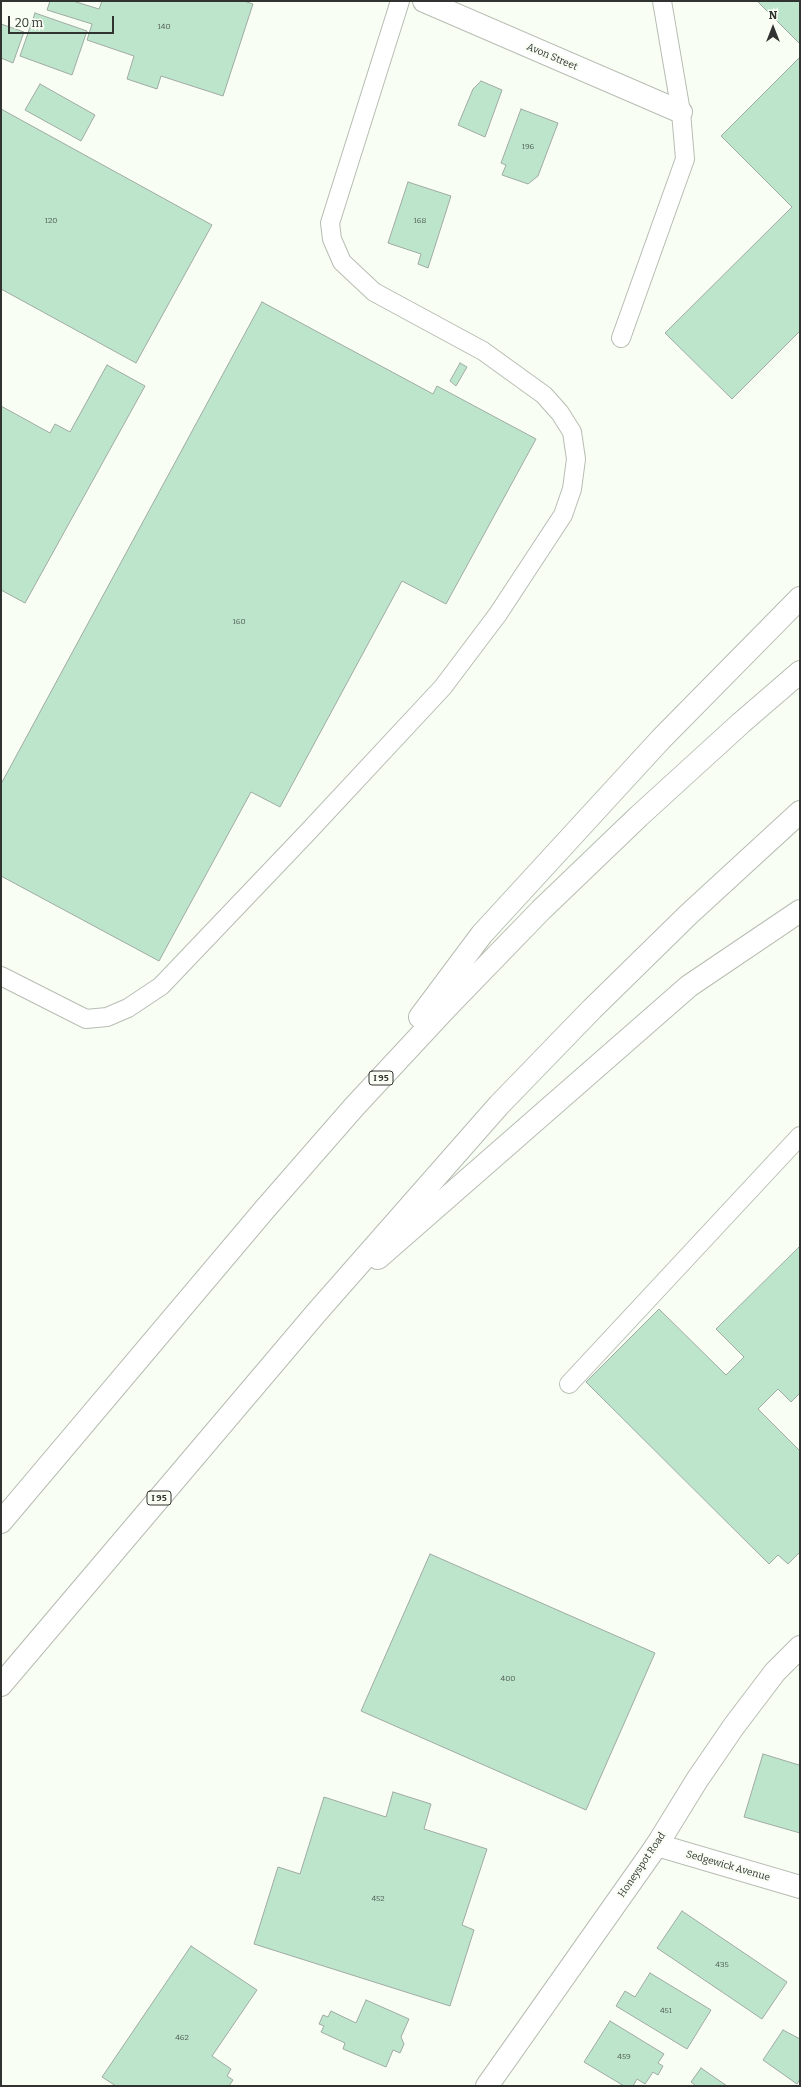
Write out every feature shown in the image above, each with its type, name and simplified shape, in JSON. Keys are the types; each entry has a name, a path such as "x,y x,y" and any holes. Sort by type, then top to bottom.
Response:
{"main road":[{"name":"Avon Street","path":"424,1 681,112"},
{"path":"354,1107 482,934 660,739 800,598"},
{"name":"I 95","path":"1,1522 265,1209 354,1107 446,1008 552,900 639,816 741,722 800,672"},
{"name":"I 95","path":"1,1685 317,1312 499,1106 592,1009 689,914 800,812"},
{"path":"317,1312 689,986 800,911"},
{"name":"Honeyspot Road","path":"488,2086 656,1845 697,1780 734,1726 775,1672 800,1647"},
{"name":"Sedgewick Avenue","path":"656,1845 800,1888"}],"lane":[{"path":"1,976 86,1020 107,1016 128,1008 161,986 443,687 498,614 563,515 572,489 576,459 572,432 560,413 544,395 483,351 374,292 342,262 332,240 330,223 400,1"},
{"path":"621,338 686,159 681,112 662,1"},
{"path":"569,1384 800,1136"}],"building":[{"path":"50,1 73,1 99,9 102,1 244,1 253,4 223,96 161,76 157,89 127,79 134,56 87,40 92,24 47,10"},
{"path":"757,1 800,1 800,44"},
{"path":"35,13 87,31 72,75 20,56"},
{"path":"1,24 24,32 13,63 1,58"},
{"path":"800,57 800,331 732,399 665,333 792,207 721,136"},
{"path":"481,81 502,90 485,137 458,125 473,89"},
{"path":"40,84 95,115 81,141 25,110"},
{"path":"1,109 212,225 136,363 1,289"},
{"path":"521,109 558,123 538,176 528,184 502,175 506,165 501,163"},
{"path":"408,182 451,196 428,268 418,264 421,254 388,243"},
{"path":"262,302 433,394 437,386 536,439 446,604 402,581 280,807 251,792 159,961 1,876 1,784"},
{"path":"460,363 467,367 456,386 450,381"},
{"path":"107,365 145,386 25,603 1,590 1,406 50,433 55,424 70,432"},
{"path":"800,1246 800,1393 791,1402 778,1389 758,1409 800,1451 800,1552 788,1564 778,1555 769,1564 586,1382 659,1309 726,1375 744,1357 716,1329"},
{"path":"430,1554 655,1653 586,1810 361,1711"},
{"path":"763,1754 799,1765 800,1761 800,1833 744,1817"},
{"path":"393,1792 431,1804 424,1829 487,1849 462,1925 474,1930 450,2006 254,1944 278,1867 300,1874 324,1797 386,1817"},
{"path":"682,1911 787,1982 762,2019 657,1948"},
{"path":"191,1946 257,1990 212,2056 231,2069 227,2076 233,2080 229,2086 116,2086 102,2077"},
{"path":"650,1973 711,2010 687,2049 616,2006 625,1991 635,1997"},
{"path":"366,2000 409,2019 401,2037 404,2044 400,2053 393,2050 386,2067 343,2049 345,2043 321,2032 324,2026 319,2024 323,2015 328,2017 331,2011 356,2023"},
{"path":"610,2021 664,2054 658,2063 663,2066 658,2075 653,2072 645,2084 637,2079 633,2086 624,2086 584,2062"},
{"path":"783,2030 800,2039 800,2079 797,2084 763,2060"},
{"path":"701,2068 727,2086 696,2086 691,2082"}]}
